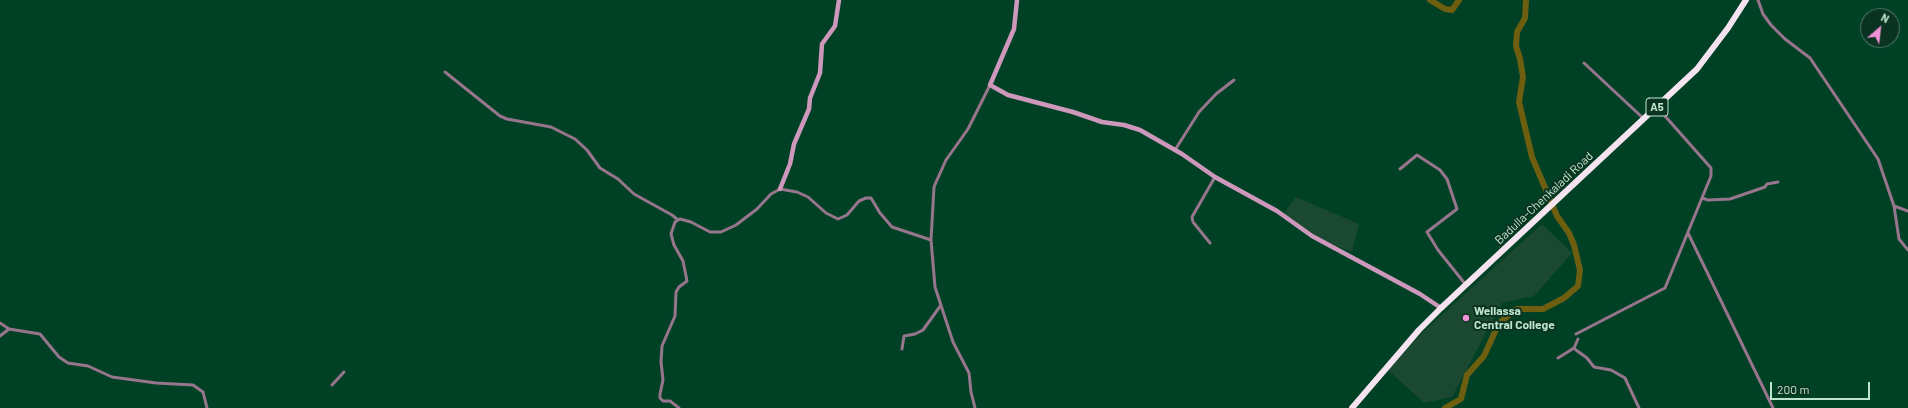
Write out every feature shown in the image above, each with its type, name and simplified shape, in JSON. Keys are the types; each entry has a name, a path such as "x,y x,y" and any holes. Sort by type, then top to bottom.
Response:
{"highway":[{"name":"Badulla-Chenkaladi Road","path":"1352,408 1419,330 1441,308 1697,69 1728,28 1746,0"}],"main road":[{"path":"780,189 790,164 794,144 809,109 810,98 820,73 822,44 835,26 839,0"},
{"path":"1017,0 1014,29 990,85 1008,95 1073,112 1102,122 1124,125 1140,130 1175,150 1215,176 1277,211 1312,236 1420,294 1441,308"}],"street":[{"path":"1758,0 1763,14 1771,25 1785,39 1810,58 1878,158 1894,206 1899,239 1908,250"},
{"path":"1584,63 1644,119"},
{"path":"445,72 500,116 551,127 576,139 587,150 600,168 618,179 634,194 672,215 678,220 691,222 710,232 721,232 736,224 757,209 771,194 780,189 797,192 808,197 826,212 838,219 847,215 859,201 866,198 872,198 880,213 892,227 931,240"},
{"path":"1175,150 1199,112 1216,94 1234,80"},
{"path":"975,408 971,392 969,373 953,342 935,287 931,240 934,188 937,180 946,160 968,129 990,85"},
{"path":"1576,334 1665,288 1711,176 1711,168 1657,107"},
{"path":"1400,169 1417,155 1440,170 1447,179 1457,209 1427,232 1430,239 1466,285"},
{"path":"1210,243 1193,222 1192,217 1215,176"},
{"path":"1702,198 1708,200 1730,199 1765,188 1767,184 1778,182"},
{"path":"1894,206 1908,211"},
{"path":"678,220 675,222 671,234 674,245 683,261 686,281 676,292 675,316 662,346 661,362 663,380 660,398 663,401 674,403 679,408"},
{"path":"1688,233 1773,408"},
{"path":"902,349 904,336 915,334 923,330 940,305"},
{"path":"0,323 9,329 40,334 59,357 68,363 88,366 112,377 156,383 193,385 203,392 207,408"},
{"path":"0,336 9,329"},
{"path":"1558,358 1574,348 1578,339"},
{"path":"1574,348 1587,358 1594,367 1611,370 1625,378 1639,408"},
{"path":"332,385 344,372"}],"shaded area":[{"path":"1296,197 1359,224 1352,252 1321,240 1283,214"},
{"name":"Wellassa Central College","path":"1542,224 1572,253 1534,296 1502,303 1452,397 1424,403 1388,370 1423,332"}],"waterway":[{"path":"1430,0 1445,9 1452,10 1459,0"},
{"path":"1445,408 1461,399 1467,375 1484,356 1499,323 1517,309 1543,309 1564,298 1578,286 1580,270 1574,245 1569,233 1557,216 1532,157 1519,102 1523,77 1516,46 1517,32 1525,18 1526,0"}],"place":[{"name":"Wellassa Central College","path":"1466,318"}]}
